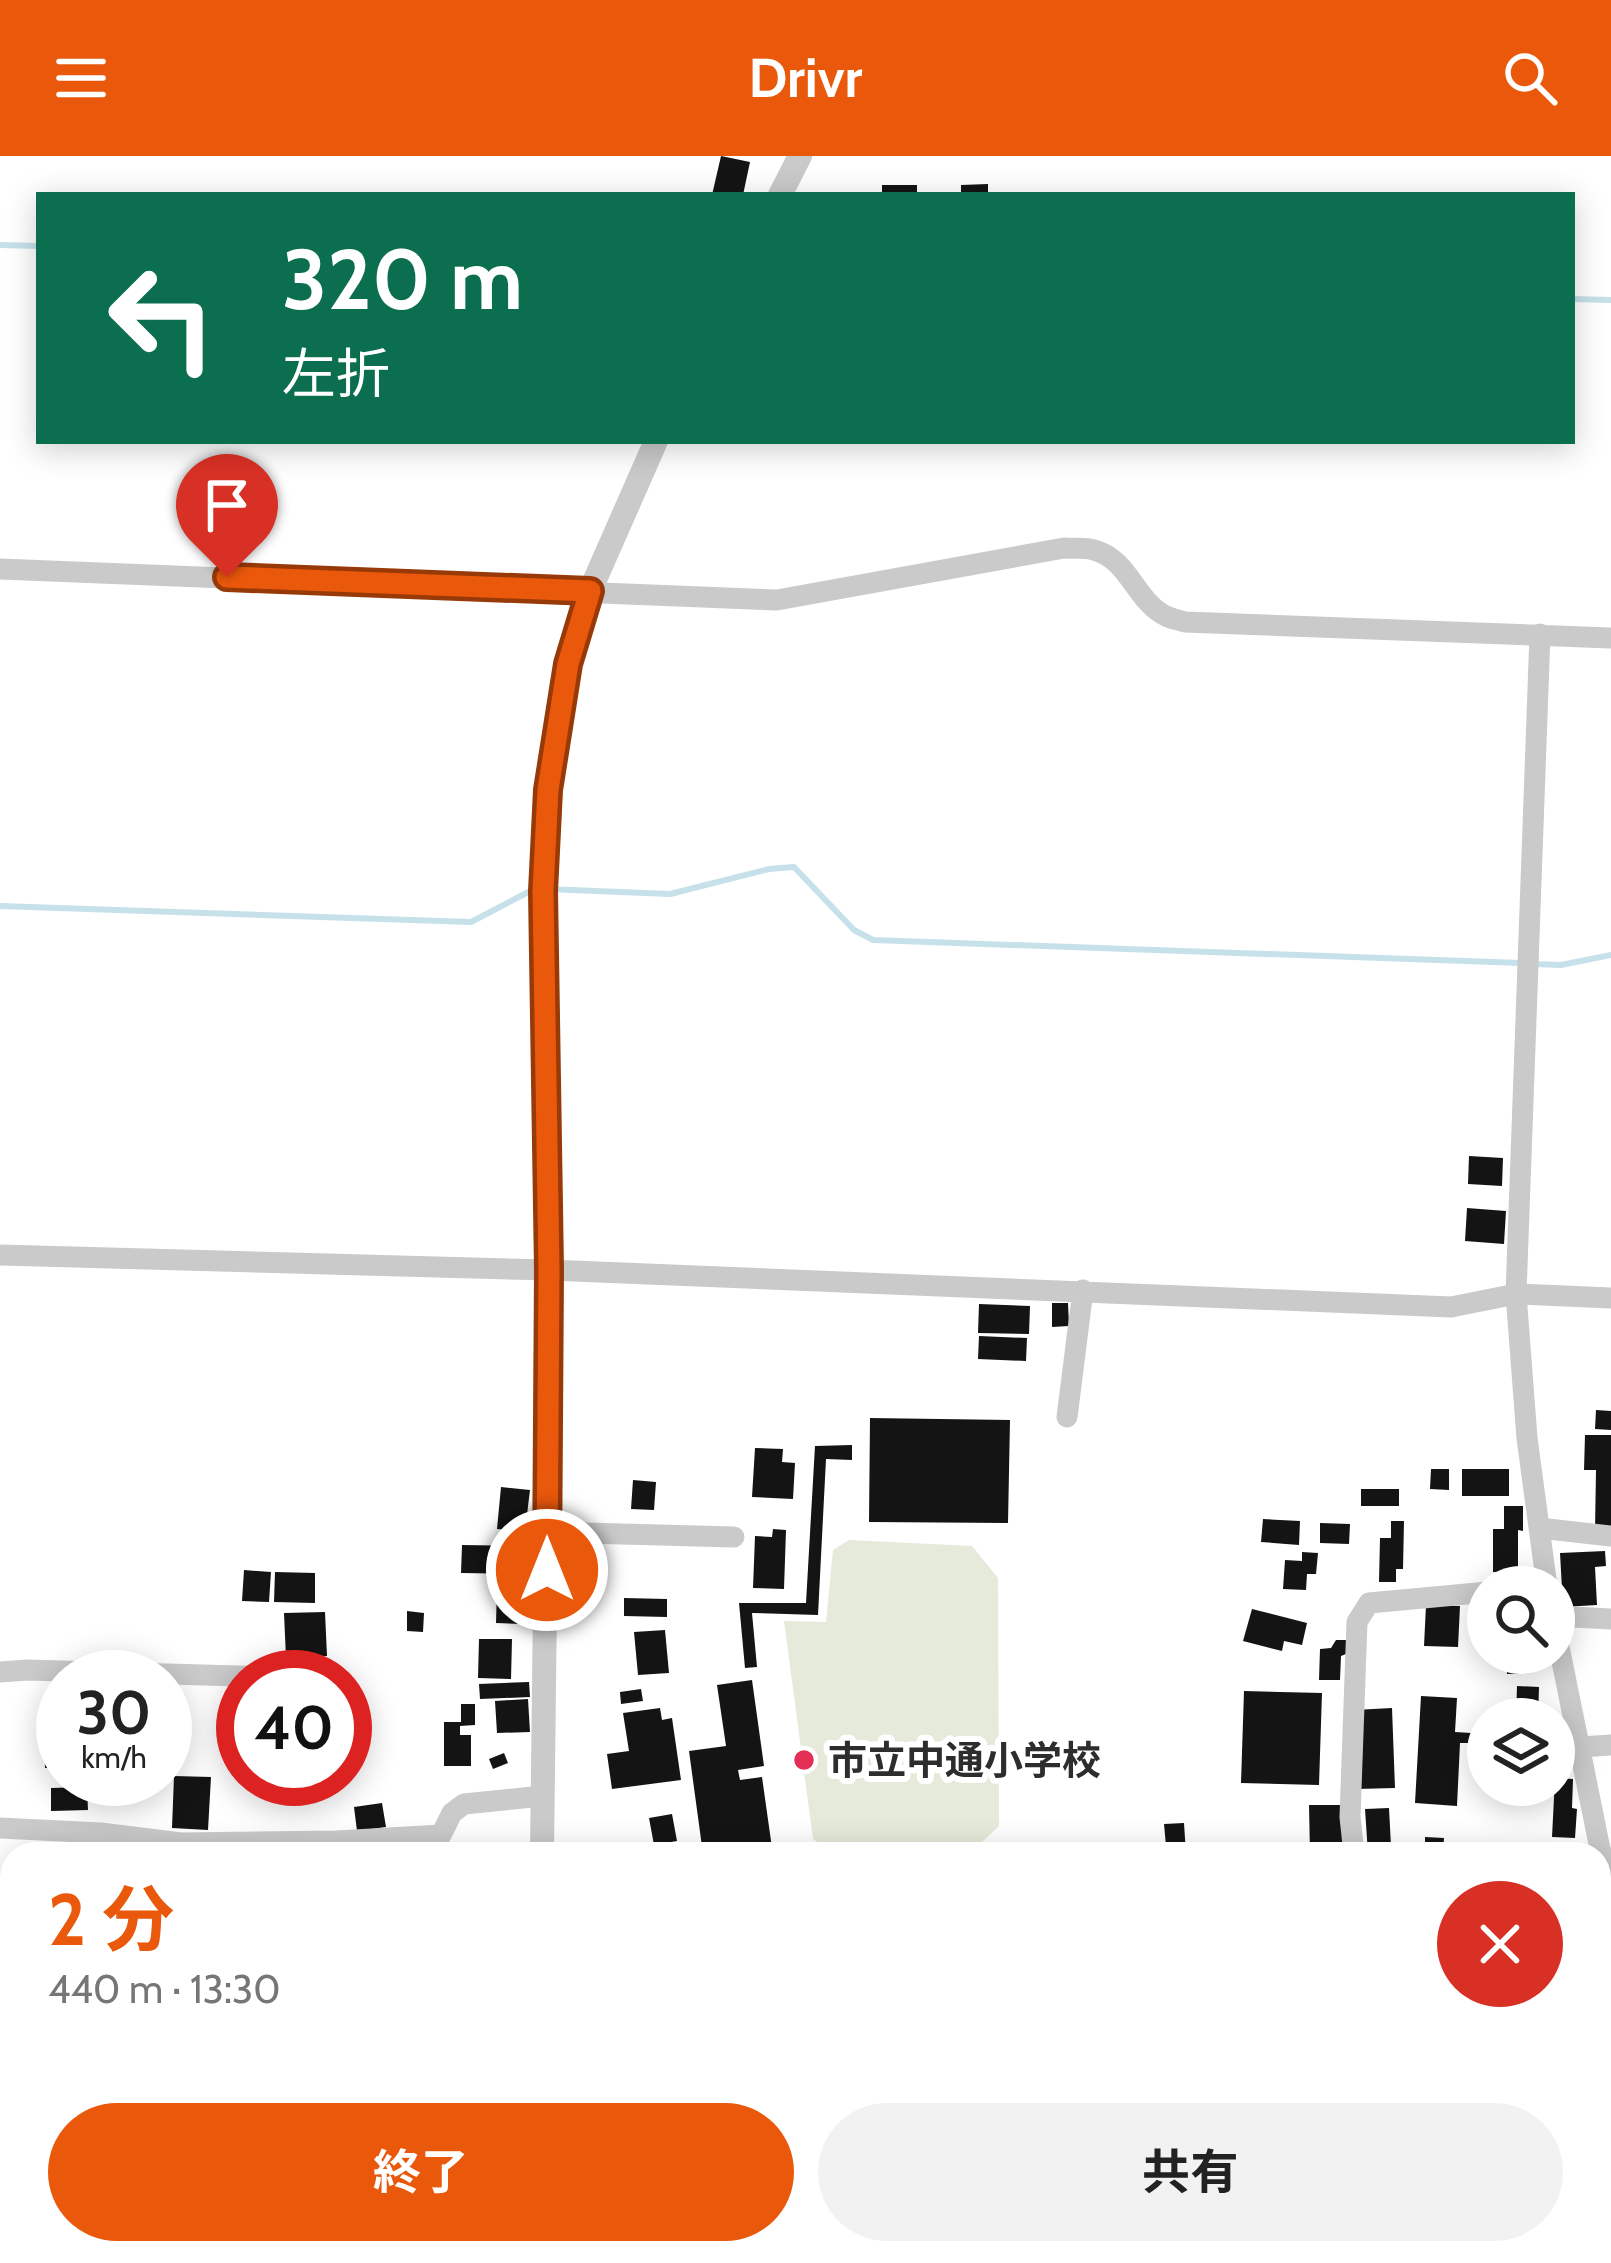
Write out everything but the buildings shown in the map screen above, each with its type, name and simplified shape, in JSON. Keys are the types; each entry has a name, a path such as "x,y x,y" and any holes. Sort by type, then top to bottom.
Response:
{"street":[{"path":"782,192 800,156"},
{"path":"542,1842 549,1270 542,920 548,790 565,685 590,591 655,444"},
{"path":"0,568 777,600 1064,548 1093,549 1112,558 1165,616 1185,622 1611,638"},
{"path":"1540,634 1516,1294 1527,1438 1544,1566"},
{"path":"0,1255 549,1270 1450,1307 1516,1294 1611,1298"},
{"path":"1067,1417 1083,1290"},
{"path":"1539,1528 1611,1537"},
{"path":"548,1532 734,1537"},
{"path":"1353,1842 1358,1622 1369,1603 1467,1594"},
{"path":"1575,1619 1611,1619"},
{"path":"0,1672 216,1675"},
{"path":"1565,1674 1592,1842"},
{"path":"1580,1747 1611,1745"},
{"path":"444,1842 452,1813 464,1804 543,1796"},
{"path":"0,1828 173,1842"},
{"path":"259,1842 372,1842"}],"green space":[{"path":"849,1540 972,1546 998,1578 999,1826 982,1842 813,1839 784,1621 826,1622 833,1550"}],"waterway":[{"path":"0,245 36,246"},
{"path":"1575,299 1611,300"},
{"path":"547,889 670,894 794,867 854,930 873,940 1521,963"},
{"path":"0,906 471,922 534,889"},
{"path":"1534,964 1561,965 1611,955"}],"place":[{"name":"市立中通小学校","path":"804,1760"}],"route":[{"path":"227,577 590,591 568,664 548,790 543,891 549,1270 547,1570"}]}
